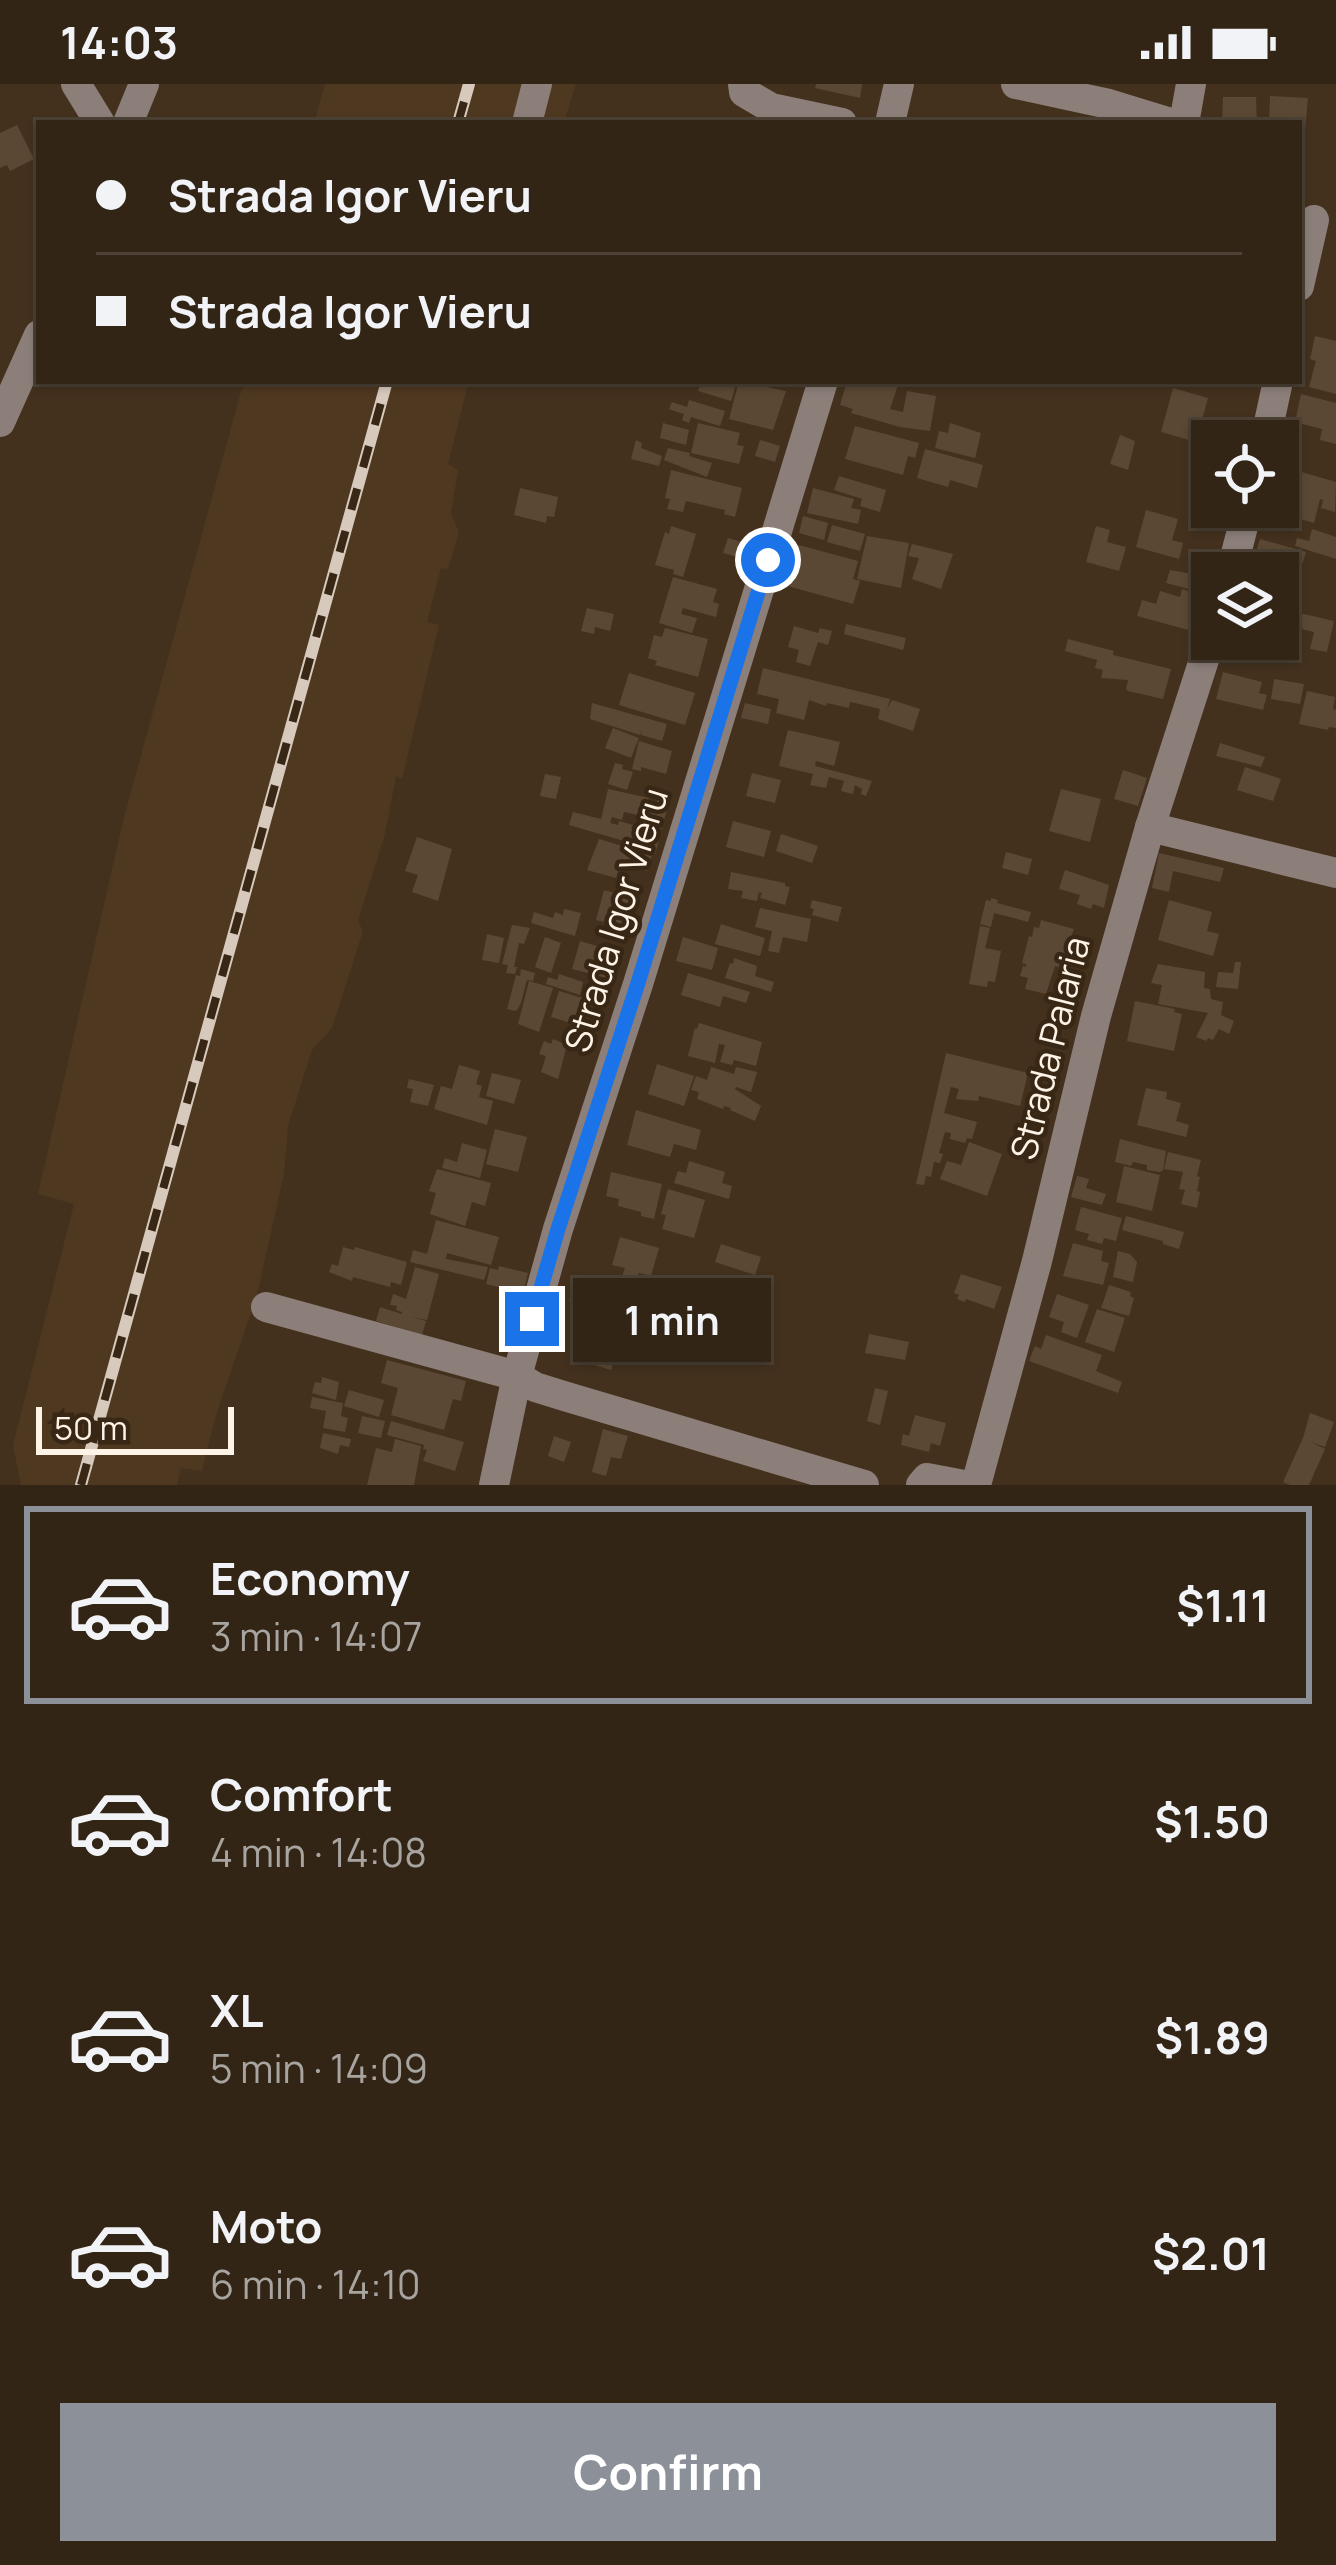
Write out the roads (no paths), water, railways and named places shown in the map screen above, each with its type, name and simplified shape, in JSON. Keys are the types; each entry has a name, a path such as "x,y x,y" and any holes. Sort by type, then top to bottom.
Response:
{"street":[{"path":"76,84 98,120"},
{"path":"129,120 144,84"},
{"path":"527,120 537,84"},
{"path":"742,84 744,92 771,108 828,120"},
{"path":"891,120 899,84"},
{"path":"1016,84 1162,120"},
{"path":"1185,120 1191,84"},
{"path":"1302,274 1316,220"},
{"path":"0,422 36,341"},
{"name":"Strada Igor Vieru","path":"494,1485 517,1376 558,1229 822,384"},
{"path":"1270,420 1277,384"},
{"name":"Strada Palaria","path":"976,1485 1096,1016 1204,660"},
{"path":"1150,827 1336,872"},
{"path":"266,1307 517,1376 564,1396 864,1485"},
{"path":"921,1485 932,1478 964,1485"}],"railway":[{"path":"459,120 469,84"},
{"path":"81,1485 386,384"}]}
